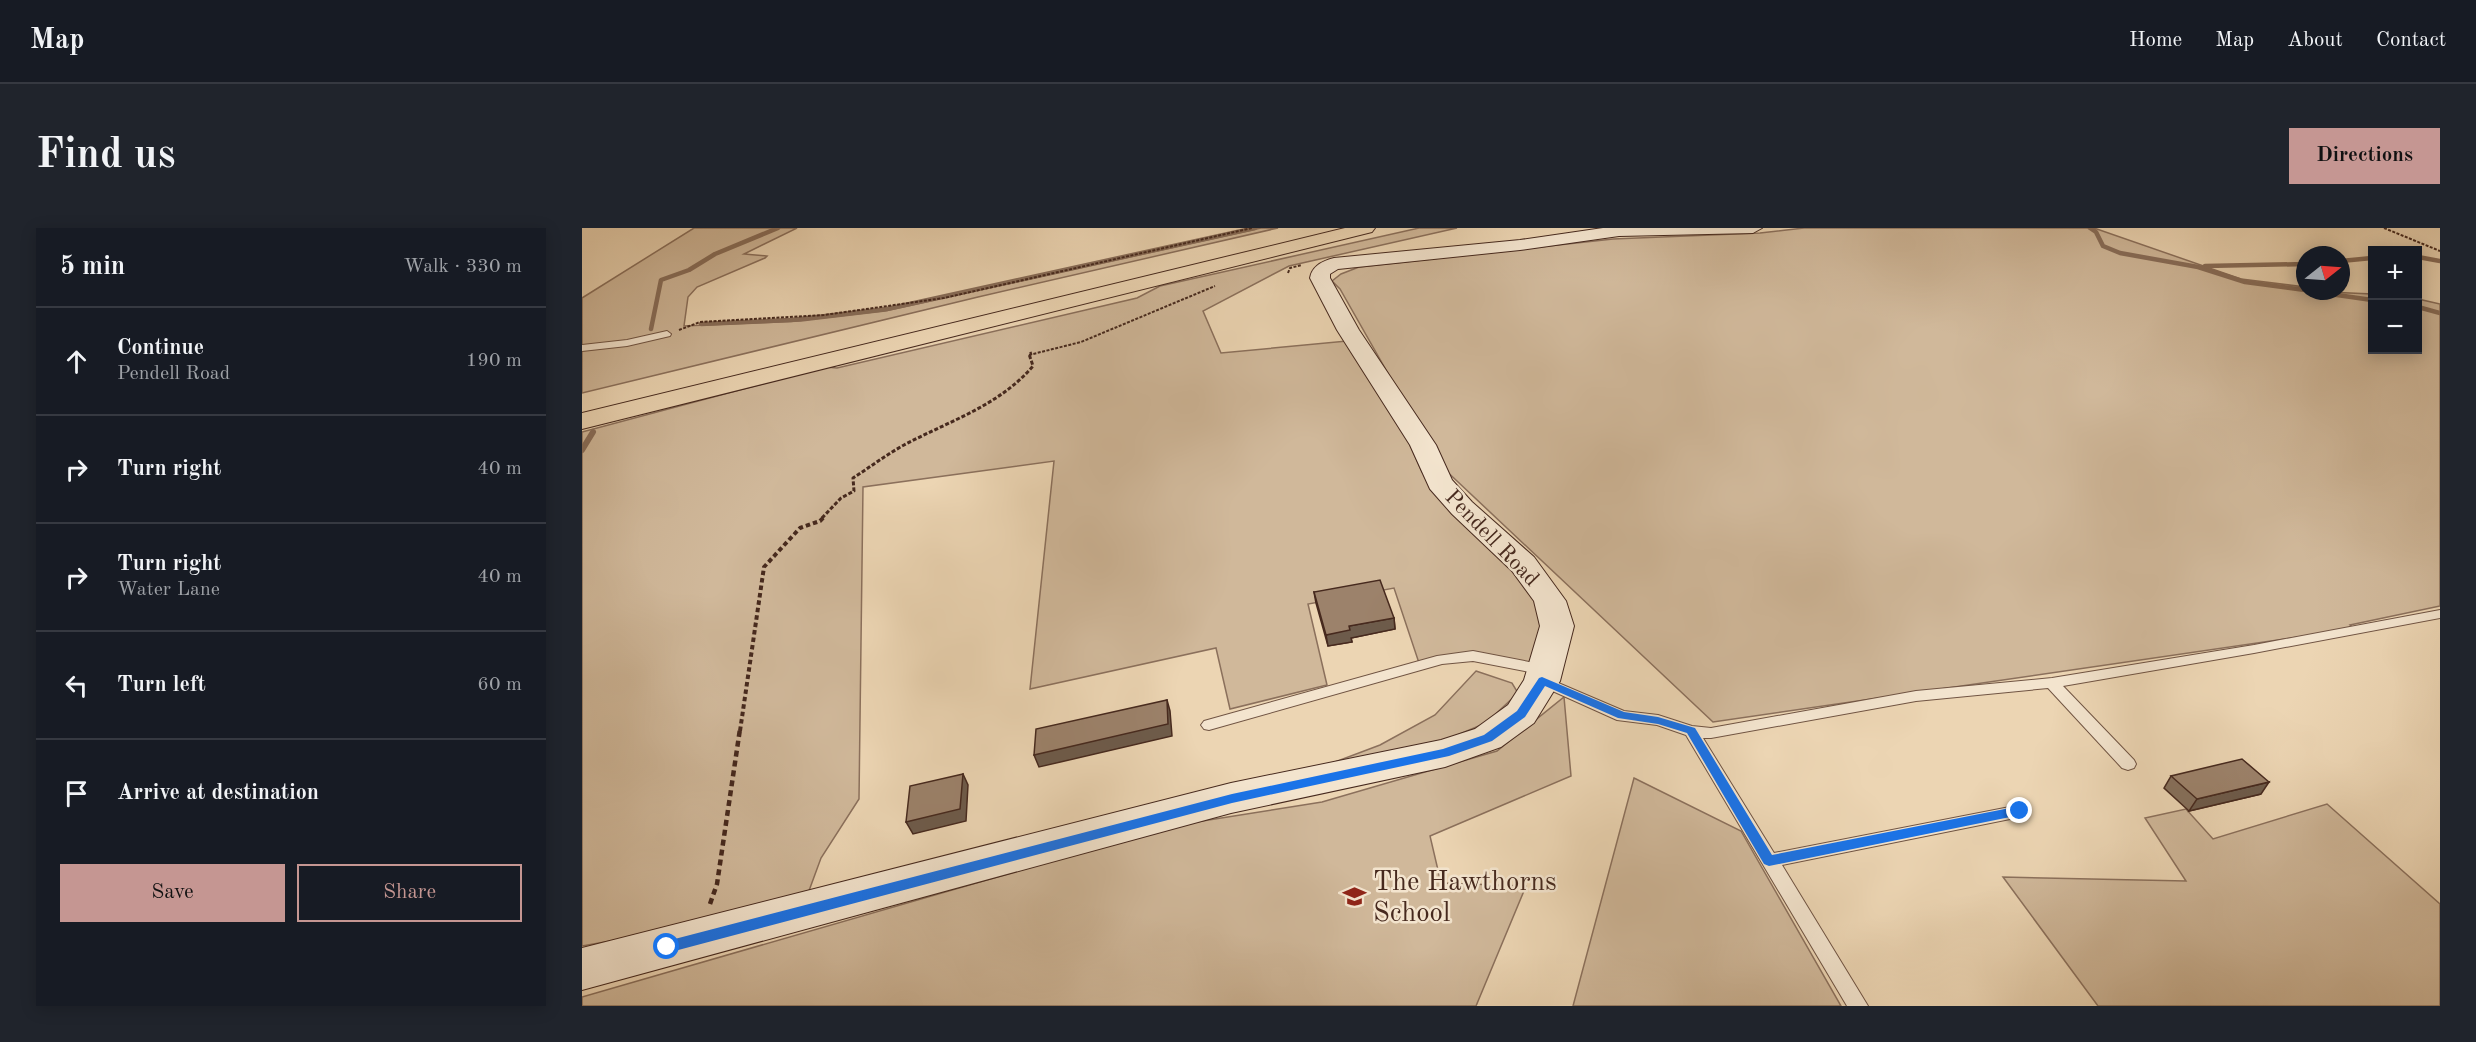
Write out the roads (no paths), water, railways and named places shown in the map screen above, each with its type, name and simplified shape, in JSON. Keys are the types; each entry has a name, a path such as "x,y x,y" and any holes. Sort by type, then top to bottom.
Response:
{"highway":[{"path":"582,404 1310,228"},
{"path":"582,421 1366,228"}],"street":[{"name":"Pendell Road","path":"582,969 1220,801 1445,753 1488,738 1521,714 1544,676 1557,626 1550,601 1523,564 1462,508 1440,483 1423,445 1347,330 1320,278 1321,271 1334,264 1520,245 1619,231 1753,228"}],"lane":[{"path":"582,348 627,343 667,334"},
{"path":"1209,724 1442,659 1473,656 1544,676 1622,716 1658,720 1691,731 1711,733 1916,696 2052,683 2254,649 2440,614"},
{"path":"2052,683 2128,764"},
{"path":"1691,731 1858,1006"},
{"path":"1769,861 2020,811"}],"waterway":[{"path":"651,329 661,280 689,270 715,254 778,228"},
{"path":"701,324 791,320 887,309 1255,228"},
{"path":"2090,228 2096,232 2103,246 2120,253 2198,267 2245,282 2296,289"},
{"path":"2350,260 2368,258"},
{"path":"2422,258 2440,261"},
{"path":"2205,266 2296,264"},
{"path":"2350,297 2368,299"},
{"path":"2422,308 2440,313"},
{"path":"582,450 593,432"}],"place":[{"name":"The Hawthorns School","path":"1355,897"}]}
